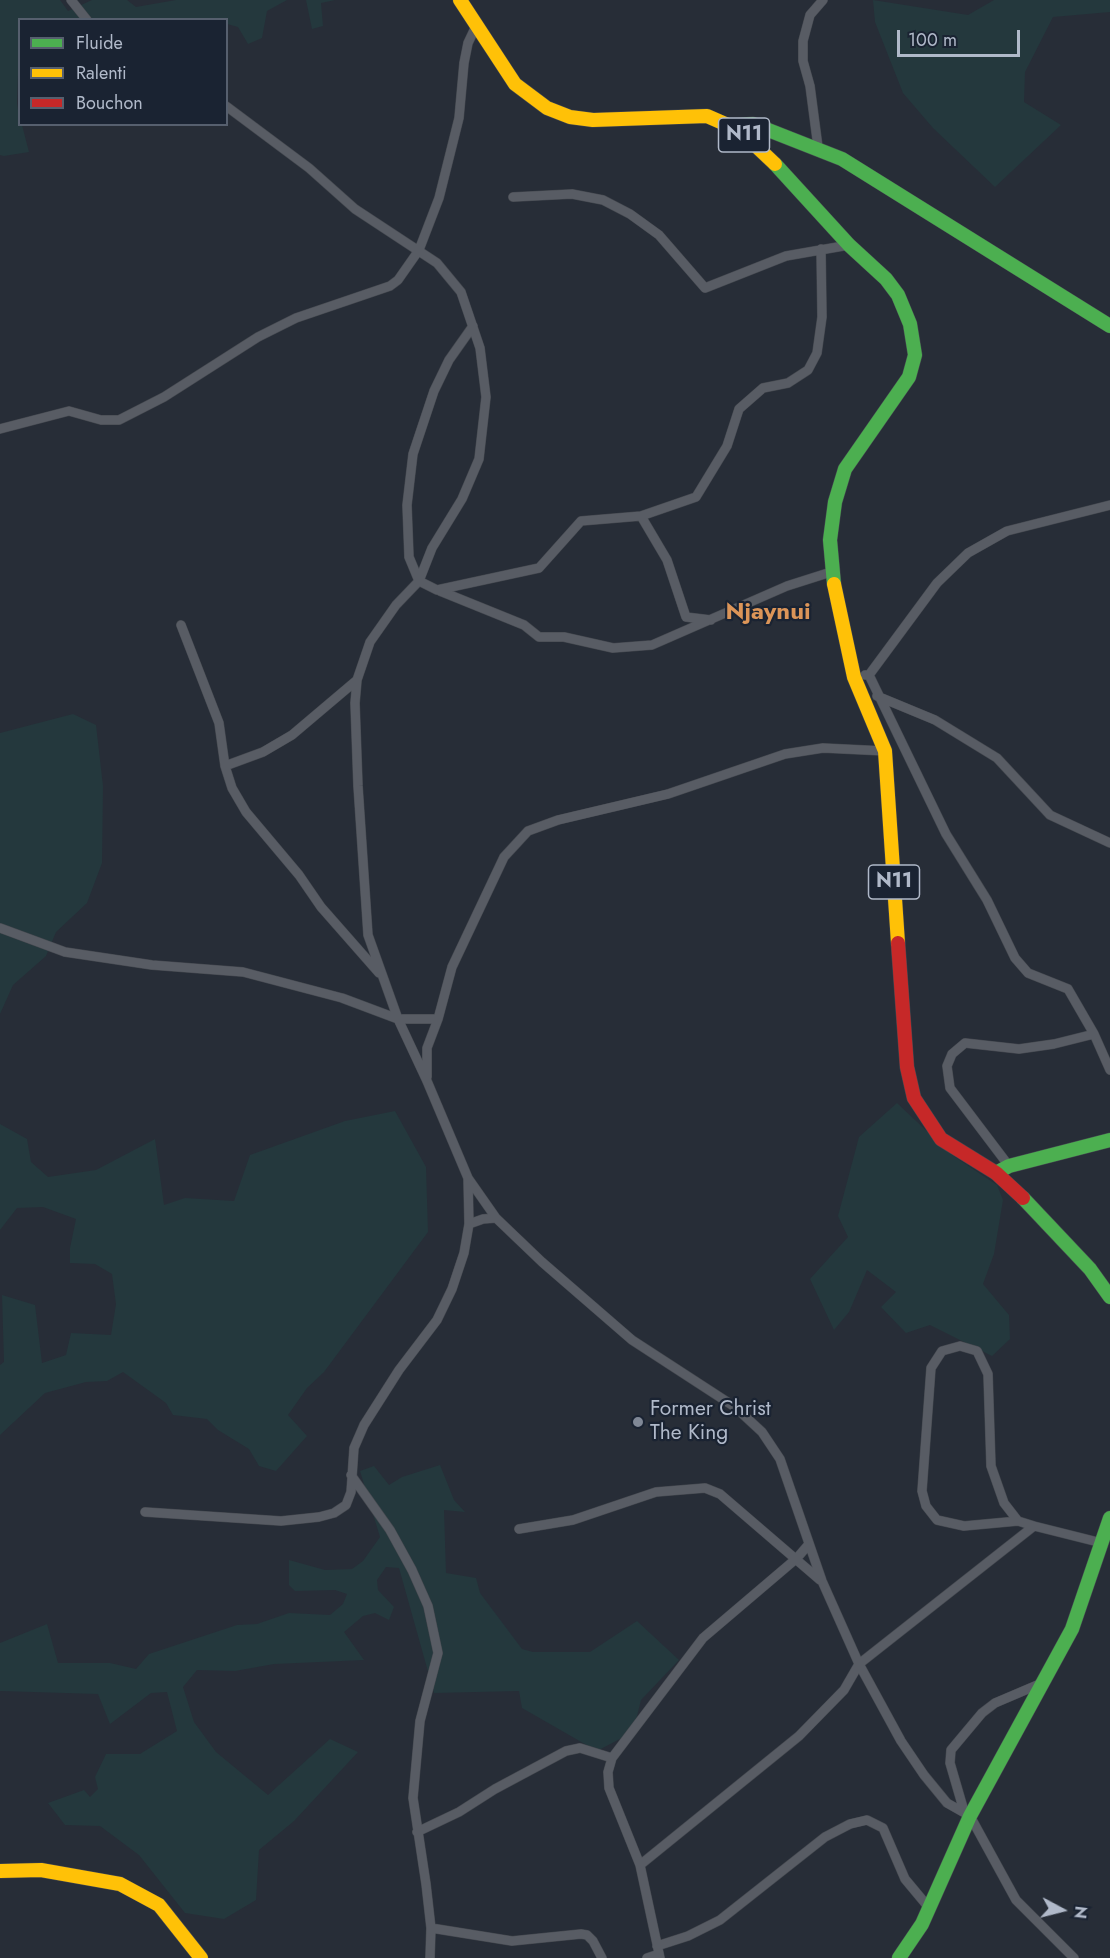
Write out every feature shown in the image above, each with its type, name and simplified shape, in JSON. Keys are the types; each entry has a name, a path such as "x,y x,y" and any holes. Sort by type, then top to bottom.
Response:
{"main road":[{"name":"N11","path":"460,0 515,84 547,108 570,117 593,120 707,116 739,130 795,183 849,245 886,279 898,295 910,324 915,355 909,377 845,469 835,502 830,540 831,572 885,750 907,1067 914,1098 941,1138 996,1173 1045,1219 1090,1269 1110,1297"},
{"path":"726,126 753,124 818,147 842,159 1110,326"},
{"path":"996,1173 1009,1166 1110,1140"},
{"path":"899,1958 930,1909 967,1814 1072,1629 1110,1518"},
{"path":"0,1871 41,1870 120,1884 159,1905 201,1958"}],"street":[{"path":"71,0 85,18"},
{"path":"818,147 810,86 803,61 802,41 810,15 823,0"},
{"path":"0,429 69,411 101,420 119,420 140,411 258,337 296,318 390,286 398,280 419,250 428,232 453,150 459,118 464,63 468,43 477,24"},
{"path":"228,107 309,168 355,209 437,263 461,292 480,348 486,397 478,459 462,499 432,548 419,581 396,605 370,642 357,680 358,786 368,935 398,1019 468,1178 496,1218 632,1340 735,1407 762,1432 780,1459 822,1581 859,1664 901,1741 924,1775 947,1803 967,1814"},
{"path":"513,197 572,194 603,201 630,214 659,235 705,288 786,256 849,245"},
{"path":"437,590 539,568 581,521 641,516 696,497 727,446 739,410 763,388 788,383 808,370 817,353 822,317 821,249"},
{"path":"473,326 449,360 434,391 414,454 407,505 409,557 419,581 524,625 539,637 564,637 614,648 652,645 787,586 831,572"},
{"path":"1110,505 1007,531 968,553 937,583 861,676 877,696 946,834 987,900 1015,958 1028,973 1068,989 1094,1034 1110,1070"},
{"path":"641,516 668,560 686,617 712,620"},
{"path":"181,625 219,723 225,766 232,788 246,812 299,875 321,907 381,975"},
{"path":"225,766 263,752 292,735 357,680"},
{"path":"877,696 935,720 997,758 1050,815 1110,843"},
{"path":"427,1081 427,1048 438,1019 452,968 504,857 528,831 558,820 668,794 785,754 823,748 885,750"},
{"path":"0,927 9,933 65,952 152,965 243,972 281,979 398,1019 438,1019"},
{"path":"1009,1166 950,1088 947,1066 952,1054 965,1043 1019,1049 1054,1044 1094,1034"},
{"path":"144,1512 281,1521 319,1517 334,1513 346,1505 351,1492 354,1448 364,1425 399,1370 438,1320 464,1253 469,1224 468,1178"},
{"path":"469,1224 483,1219 496,1218"},
{"path":"1018,1521 1004,1503 991,1466 988,1374 977,1351 960,1346 942,1351 931,1368 922,1491 926,1506 937,1520 964,1526 1018,1521 1102,1543"},
{"path":"351,1475 390,1530 412,1570 428,1606 438,1653 416,1746 413,1798 431,1928 430,1958"},
{"path":"519,1529 573,1520 656,1492 705,1488 720,1494 822,1581"},
{"path":"639,1865 799,1736 844,1690 859,1664 1034,1526"},
{"path":"659,1953 639,1865 609,1788 608,1772 612,1758 703,1638 797,1558 809,1544"},
{"path":"1042,1683 995,1703 982,1713 951,1750 950,1763 967,1814 1016,1900 1074,1958"},
{"path":"417,1832 459,1812 495,1789 566,1751 580,1748 612,1758"},
{"path":"647,1958 720,1920 825,1837 850,1824 867,1820 883,1828 905,1879 930,1909"},
{"path":"431,1928 512,1941 587,1935 603,1958"}],"green space":[{"path":"0,0 60,0 68,11 92,0 127,0 136,7 176,0 287,0 267,11 262,38 248,44 238,27 228,24 228,18 18,18 18,126 22,126 29,152 0,155"},
{"path":"306,0 335,0 321,3 323,26 312,29"},
{"path":"873,0 968,15 994,0 1110,0 1110,12 1053,17 1025,72 1024,102 1061,125 995,187 933,128 903,93 875,22"},
{"path":"73,714 96,725 103,786 102,863 87,903 56,932 46,956 13,985 0,1014 0,733"},
{"path":"897,1103 952,1155 997,1185 1003,1200 994,1254 983,1284 1009,1315 1010,1339 992,1356 930,1325 906,1333 881,1307 896,1292 867,1270 849,1312 834,1330 810,1279 848,1237 838,1216 859,1137"},
{"path":"395,1111 426,1167 428,1232 324,1372 307,1388 288,1415 307,1436 276,1471 259,1466 249,1449 218,1430 207,1419 173,1415 166,1403 123,1372 107,1381 86,1382 45,1393 0,1435 0,1365 4,1362 2,1295 35,1305 42,1363 66,1355 71,1333 111,1335 116,1304 112,1274 95,1264 70,1263 70,1248 76,1219 43,1207 17,1208 0,1230 0,1124 27,1139 31,1162 48,1177 96,1170 155,1139 164,1205 185,1198 234,1201 250,1155 345,1121"},
{"path":"440,1465 454,1500 465,1512 444,1510 446,1573 476,1578 480,1593 522,1649 533,1652 590,1652 637,1621 679,1660 641,1700 633,1732 597,1751 522,1708 519,1691 434,1693 399,1568 386,1567 377,1580 378,1590 394,1607 389,1620 375,1613 363,1616 344,1632 364,1660 274,1664 235,1671 197,1670 183,1687 194,1722 216,1752 268,1795 330,1739 358,1752 294,1821 259,1850 256,1900 224,1919 185,1913 139,1855 100,1826 65,1825 48,1803 84,1790 90,1797 98,1789 95,1777 106,1754 140,1754 177,1731 167,1692 151,1693 110,1724 98,1694 0,1691 0,1643 47,1624 58,1663 110,1663 136,1669 149,1654 237,1625 257,1624 289,1613 330,1615 343,1604 347,1594 335,1590 295,1591 289,1585 289,1560 325,1570 352,1569 363,1561 380,1537 360,1471 374,1466 389,1485 402,1477"}],"traffic: fast":[{"path":"728,126 753,124 842,159 1110,326"},
{"path":"775,164 849,245 886,279 898,295 910,324 915,355 909,377 845,469 835,502 830,540 834,584"},
{"path":"996,1173 1009,1166 1110,1140"},
{"path":"1023,1198 1090,1269 1110,1297"},
{"path":"899,1958 922,1924 970,1816 1072,1629 1110,1518"}],"traffic: slow":[{"path":"460,0 515,84 547,108 570,117 593,120 707,116 739,130 775,164"},
{"path":"834,584 854,677 885,751 898,943"},
{"path":"0,1871 41,1870 120,1884 159,1905 201,1958"}],"traffic: jam":[{"path":"898,943 907,1067 914,1098 941,1139 996,1173 1023,1198"}],"place":[{"name":"Former Christ The King","path":"638,1422"}],"district":[{"name":"Njaynui","path":"768,613"}]}
